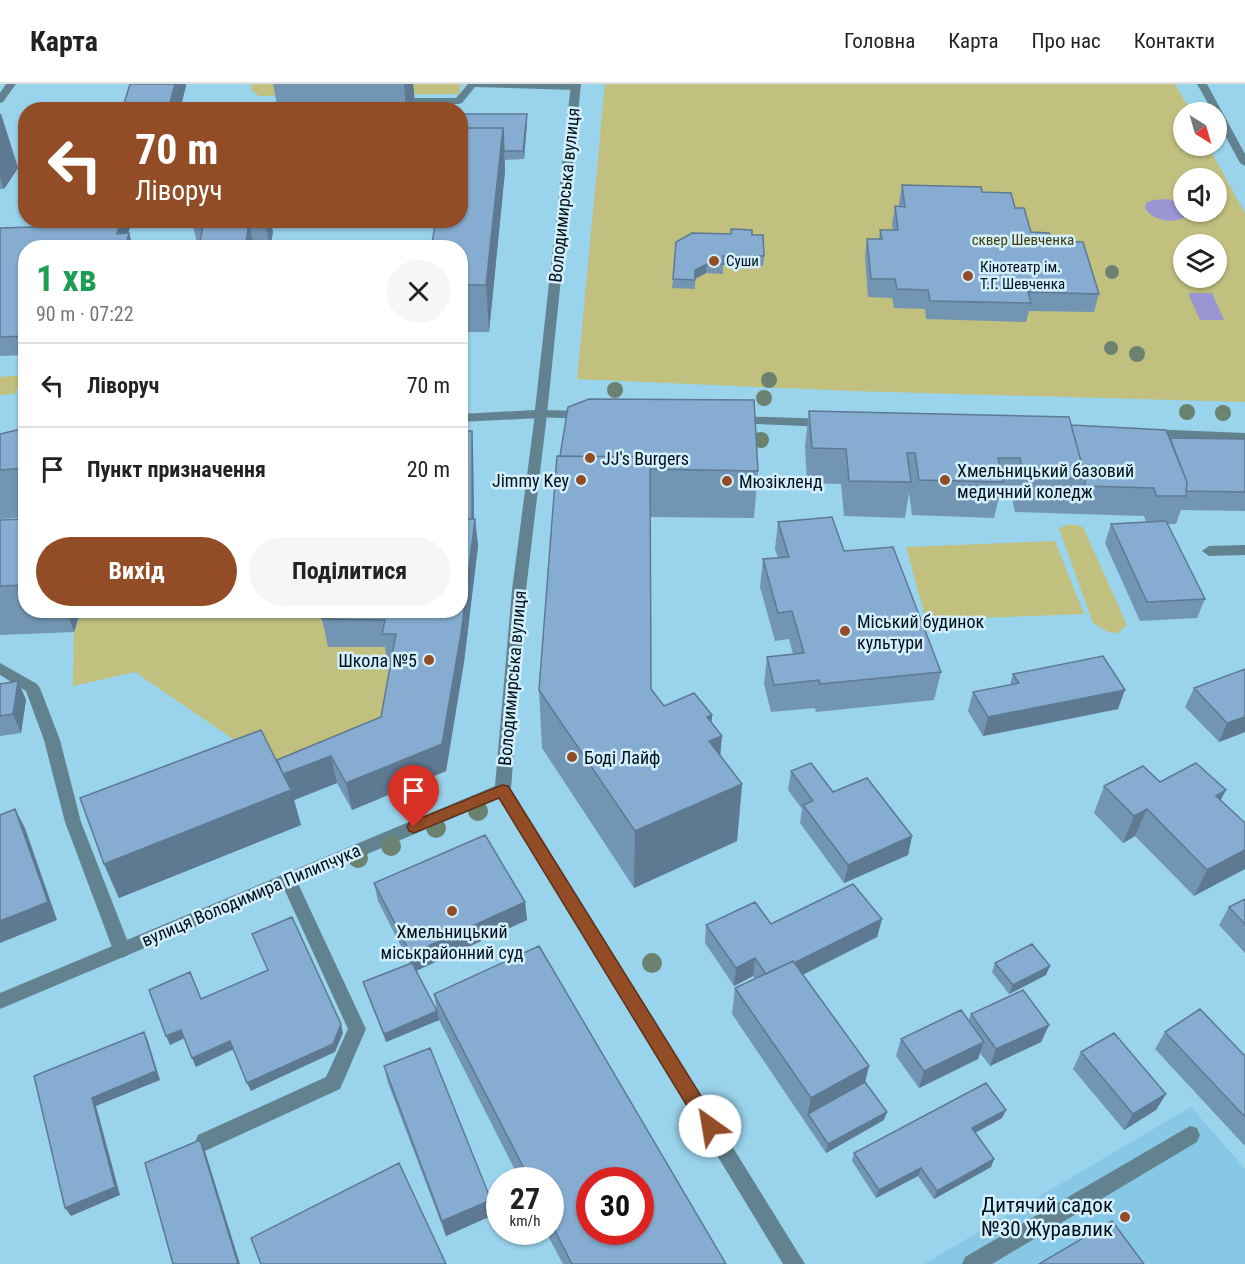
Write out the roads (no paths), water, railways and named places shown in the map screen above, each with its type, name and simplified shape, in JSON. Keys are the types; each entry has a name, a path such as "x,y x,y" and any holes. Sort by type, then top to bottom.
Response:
{"street":[{"path":"0,100 11,84"},
{"path":"1202,84 1245,163"},
{"path":"379,101 459,101 472,85 576,86"},
{"name":"Володимирська вулиця","path":"576,86 541,414 519,590 502,790 795,1264"},
{"path":"468,418 541,414 596,415"},
{"path":"722,419 840,423"},
{"path":"1138,433 1245,436"},
{"path":"1209,551 1245,550"},
{"path":"0,668 32,688 52,740 73,822 122,950"},
{"name":"вулиця Володимира Пилипчука","path":"0,1001 502,790"},
{"path":"205,1142 333,1083 357,1029 288,880"},
{"path":"972,1264 1191,1135"}],"place":[{"name":"Суши","path":"714,261"},
{"name":"Кінотеатр ім. Т.Г. Шевченка","path":"968,276"},
{"name":"JJ's Burgers","path":"590,458"},
{"name":"Jimmy Key","path":"581,480"},
{"name":"Хмельницький базовий медичний коледж","path":"945,480"},
{"name":"Мюзікленд","path":"727,481"},
{"name":"Міський будинок культури","path":"845,631"},
{"name":"Школа №5","path":"429,660"},
{"name":"Боді Лайф","path":"572,757"},
{"name":"Хмельницький міськрайонний суд","path":"452,911"},
{"name":"Дитячий садок №30 Журавлик","path":"1125,1217"}],"park label":[{"name":"сквер Шевченка","path":"1023,240"}]}
